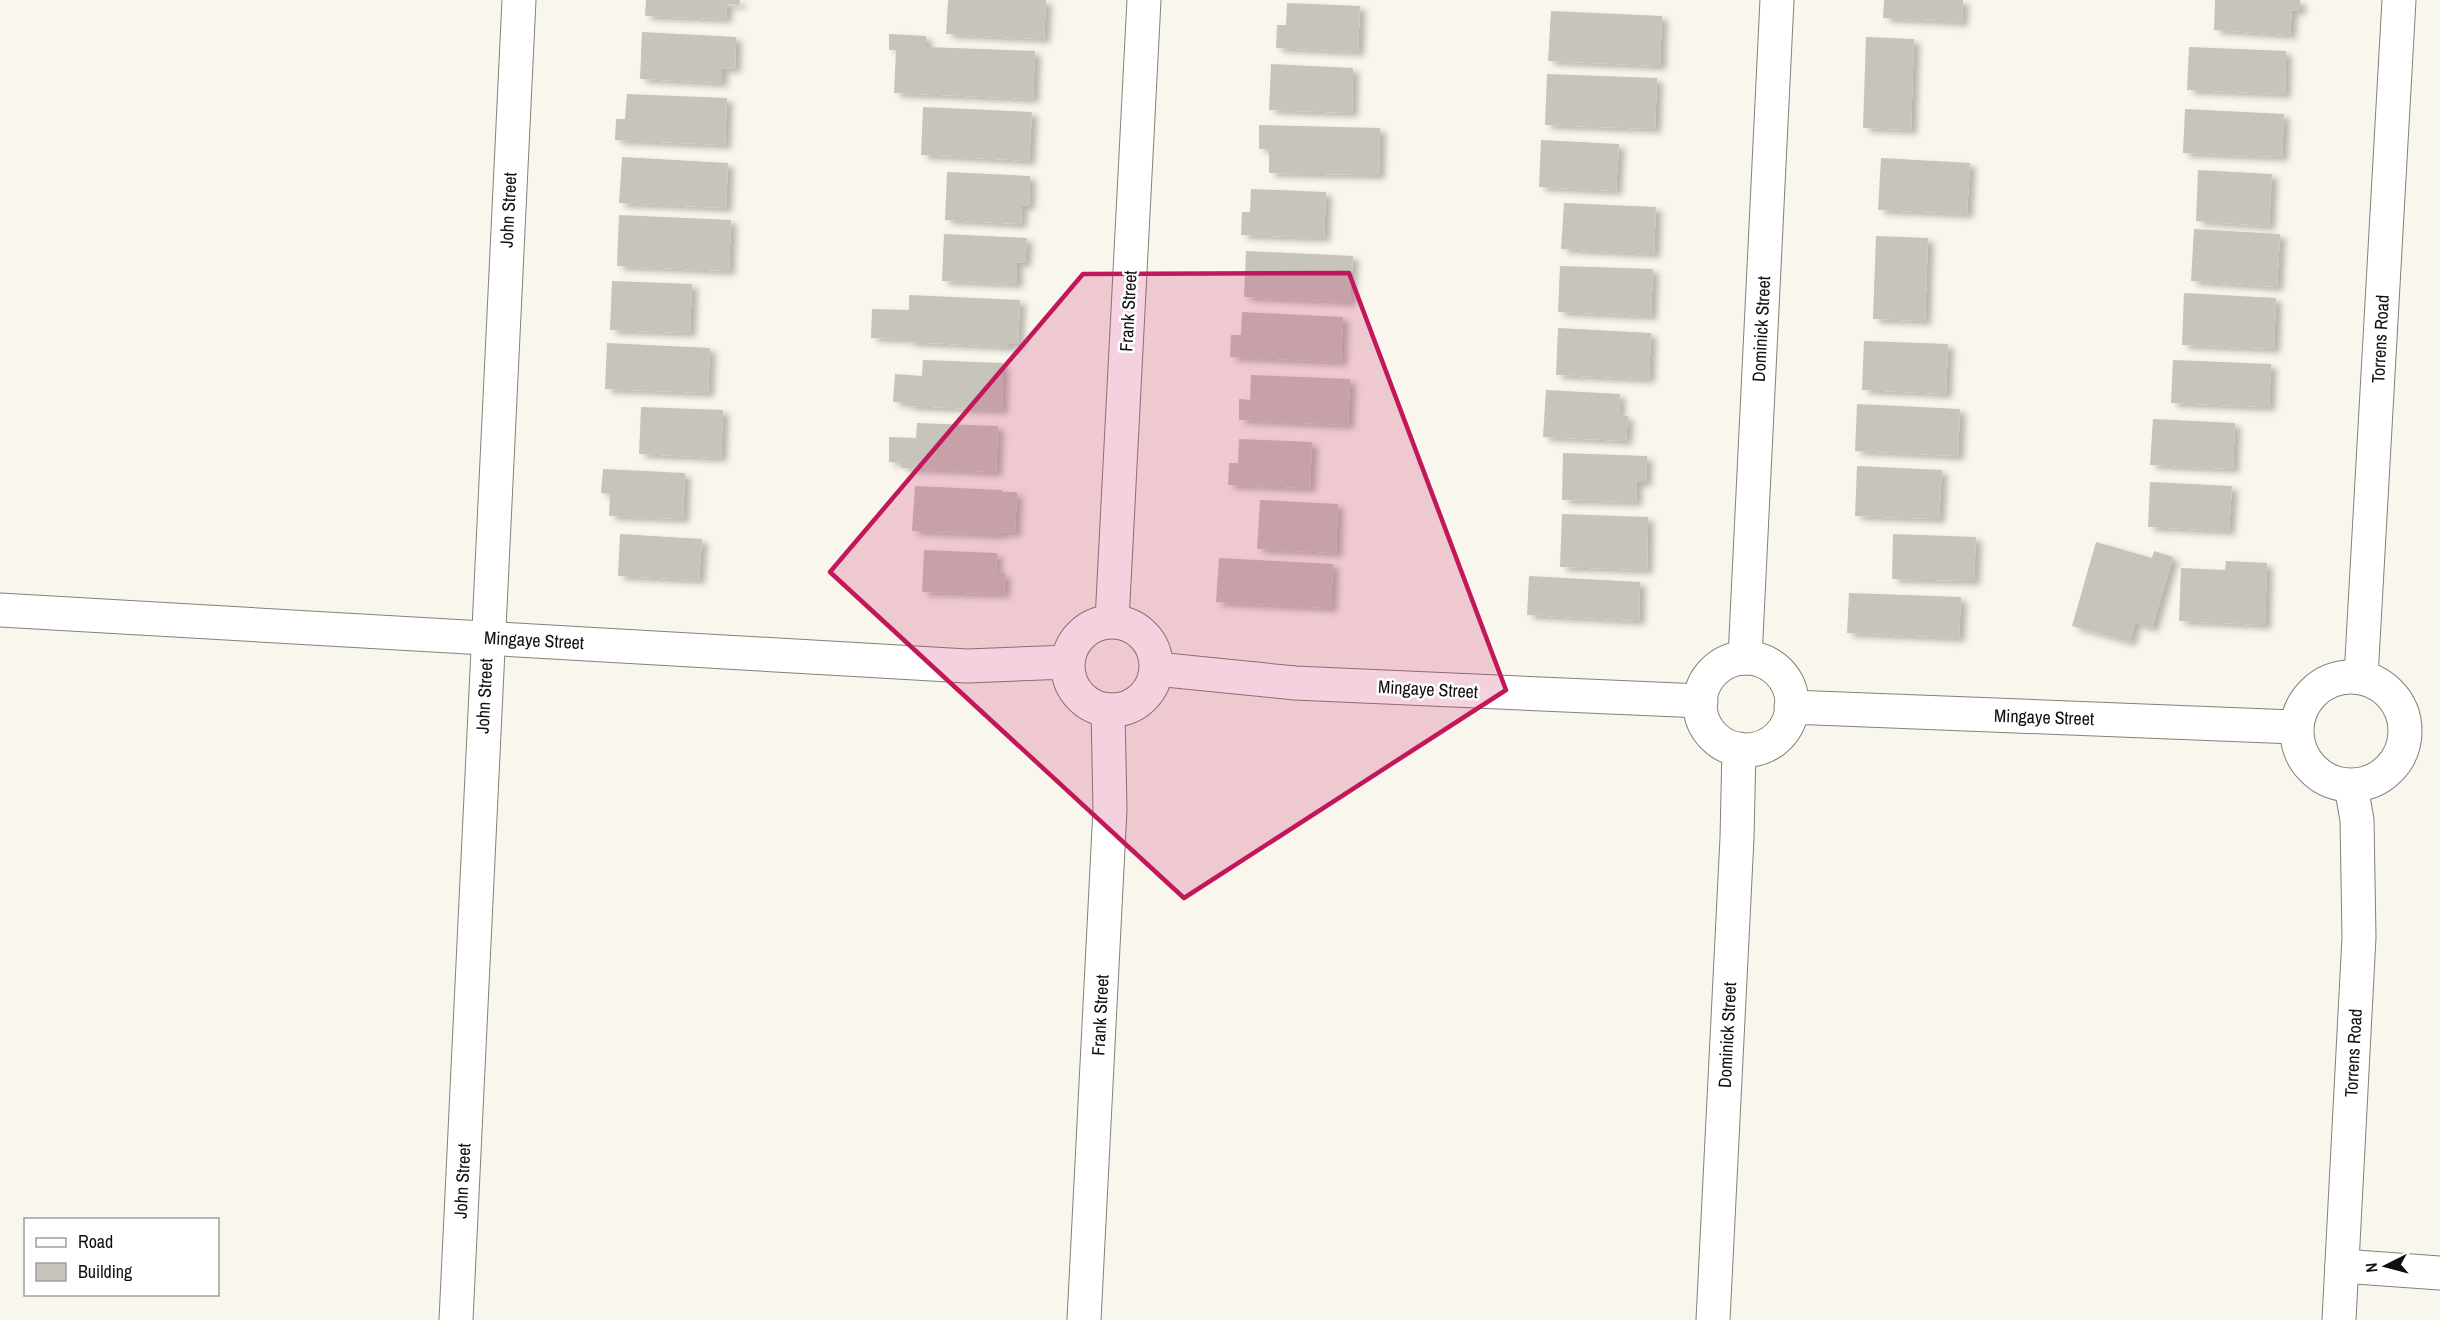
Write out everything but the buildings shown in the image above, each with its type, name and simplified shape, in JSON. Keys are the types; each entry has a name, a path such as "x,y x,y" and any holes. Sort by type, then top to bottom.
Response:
{"street":[{"name":"John Street","path":"456,1320 519,0"},
{"name":"Frank Street","path":"1112,621 1144,0"},
{"name":"Dominick Street","path":"1745,658 1777,0"},
{"name":"Torrens Road","path":"2361,677 2399,0"},
{"name":"Mingaye Street","path":"0,610 967,666 1068,662"},
{"path":"1112,621 1126,623 1139,631 1149,642 1155,655 1156,669 1149,692 1141,700 1131,707 1108,710 1096,708 1078,694 1072,684 1068,662 1075,641 1082,633 1091,627 1112,621"},
{"path":"1745,658 1767,663 1779,672 1788,684 1791,707 1785,729 1775,740 1754,749 1739,749 1725,744 1713,735 1704,723 1701,701 1704,686 1712,674 1723,664 1745,658"},
{"name":"Mingaye Street","path":"1156,669 1295,683 1701,701"},
{"path":"2343,677 2361,677 2378,684 2392,696 2402,711 2405,728 2403,746 2396,762 2384,775 2368,783 2351,786 2334,783 2318,775 2306,762 2298,745 2296,727 2301,709 2311,694 2325,683 2343,677"},
{"name":"Mingaye Street","path":"1791,707 2296,727"},
{"name":"Frank Street","path":"1084,1320 1110,809 1108,710"},
{"name":"Dominick Street","path":"1713,1320 1737,849 1739,749"},
{"name":"Torrens Road","path":"2339,1320 2359,937 2357,820 2351,786"},
{"path":"2342,1266 2440,1273"}],"highlighted area":[{"path":"1349,273 1506,690 1184,898 830,572 1083,274"}]}
